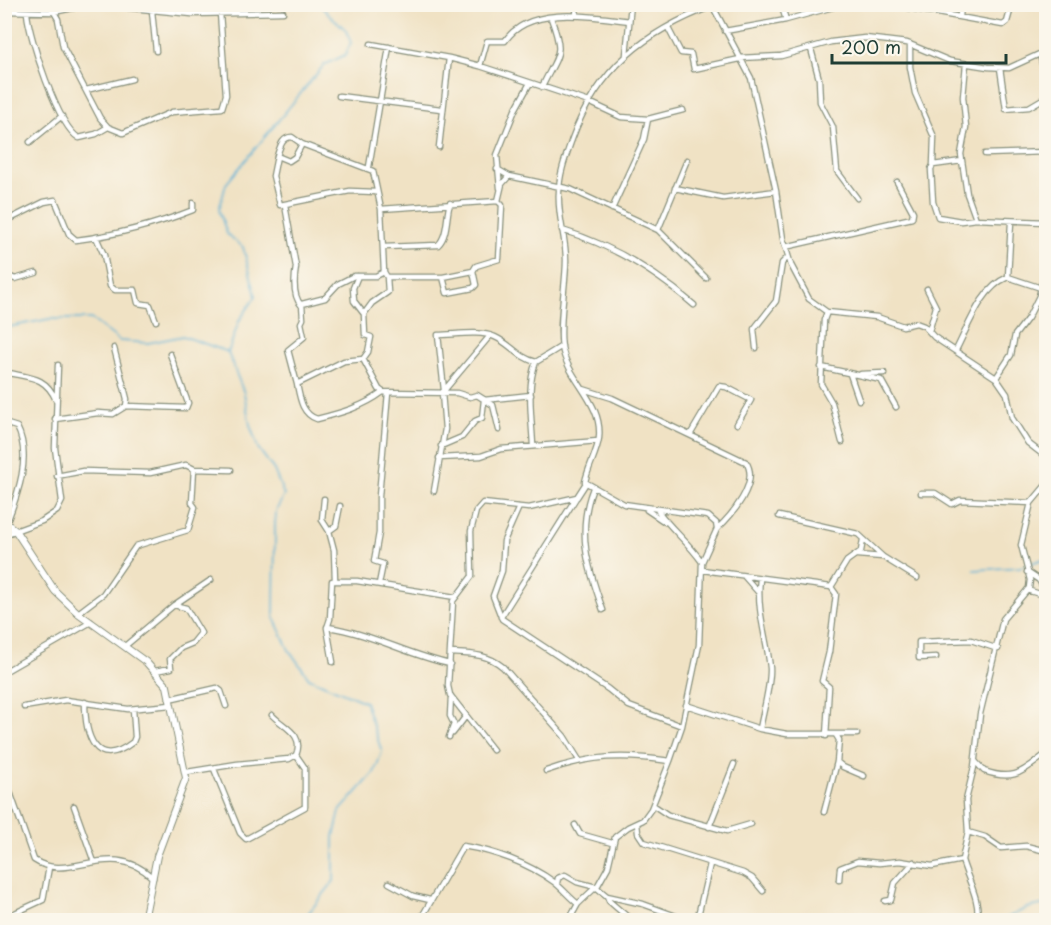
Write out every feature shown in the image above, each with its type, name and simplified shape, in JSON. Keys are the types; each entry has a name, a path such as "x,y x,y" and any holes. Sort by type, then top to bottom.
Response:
{"street":[{"path":"4,11 54,12 66,7 91,4 187,14 283,12"},
{"path":"156,4 153,11 156,51"},
{"path":"187,14 188,4"},
{"path":"229,4 229,13"},
{"path":"454,4 486,6"},
{"path":"576,15 577,4"},
{"path":"626,55 631,4"},
{"path":"781,4 786,20"},
{"path":"888,4 1003,25 1007,22 1012,4"},
{"path":"960,17 961,4"},
{"path":"501,617 586,483 598,441 599,427 593,404 572,375 562,346 566,258 559,186 565,159 578,122 609,70 626,55 682,18 713,5 751,78 776,191 785,247 809,299 827,312 877,317 903,326 920,323 996,378 1007,394 1012,418 1029,443 1047,457"},
{"path":"725,31 786,20 841,5"},
{"path":"54,12 58,18 63,47 86,90 108,127 123,133 172,112 222,108 226,95 220,13"},
{"path":"27,13 37,58 62,116 79,138 96,134 108,127"},
{"path":"480,66 487,41 505,41 519,25 576,15 629,21"},
{"path":"542,87 559,56 557,36 551,18"},
{"path":"668,28 681,53 691,54 694,69 739,58 781,56 855,38 910,44 950,61 1000,68 1009,68 1047,51"},
{"path":"371,44 480,66 589,102 621,117 648,119 683,110"},
{"path":"910,44 910,67 915,93 934,137 931,169 933,202 938,217 962,221 976,219 1047,222"},
{"path":"369,167 389,47"},
{"path":"811,49 819,79 820,102 833,127 837,171 857,198"},
{"path":"1040,54 1047,81"},
{"path":"439,147 441,109 449,58"},
{"path":"966,63 963,97 966,127 962,161 967,194 976,219"},
{"path":"1000,68 1006,109 1029,107 1047,97"},
{"path":"86,90 132,79"},
{"path":"498,201 500,191 496,155 515,110 530,83"},
{"path":"339,96 381,104 441,109"},
{"path":"30,142 62,116"},
{"path":"612,209 644,139 648,119"},
{"path":"297,384 344,361 363,359 369,352 371,337 364,336 364,314 372,303 387,293 384,247 381,209 369,167 302,144 298,139 289,136 281,143 273,176 280,205 350,191 376,192"},
{"path":"277,156 289,161 295,157 302,144"},
{"path":"985,154 1047,152"},
{"path":"658,230 687,160"},
{"path":"933,165 962,161"},
{"path":"497,169 509,176 559,186 658,230 706,278"},
{"path":"500,191 509,176"},
{"path":"785,247 912,218 914,212 897,182"},
{"path":"675,188 723,198 776,191"},
{"path":"4,222 44,201 55,200 70,238 96,237 169,219 193,210 193,203"},
{"path":"381,209 498,201 502,205 500,257 476,266 473,271 476,285 473,288 447,293 443,277"},
{"path":"384,247 438,245 445,234 445,222 450,203"},
{"path":"285,205 296,267 294,275 297,300 301,305 304,337 288,350 304,410 317,420 370,403 386,392"},
{"path":"1008,277 1011,222"},
{"path":"562,230 609,248 652,270 694,305"},
{"path":"996,378 1011,355 1015,335 1028,318 1041,288 1047,233"},
{"path":"96,237 104,255 110,286 115,290 135,290 138,303 150,305 156,321"},
{"path":"756,348 754,328 777,301 781,268 788,257"},
{"path":"301,305 325,298 338,284 358,276 385,274 443,277 473,271"},
{"path":"4,274 15,279 36,273"},
{"path":"358,276 354,288 354,301 364,314"},
{"path":"956,350 978,307 995,284 1008,277 1041,288"},
{"path":"927,289 936,307 928,331"},
{"path":"827,312 824,320 821,384 832,403 842,442"},
{"path":"434,491 446,417 437,336 492,336 518,356 536,362"},
{"path":"443,391 481,344 492,336"},
{"path":"533,446 532,374 536,362 562,346"},
{"path":"114,348 128,399 126,406"},
{"path":"55,419 98,413 113,414 126,406 188,406 170,354"},
{"path":"363,359 379,390 386,392 443,391 470,397 475,394 493,405 499,430"},
{"path":"4,535 42,521 57,511 62,501 57,476 55,419 59,392 57,365"},
{"path":"821,367 881,380 896,407"},
{"path":"4,372 42,380 47,384 56,400"},
{"path":"853,375 884,374"},
{"path":"853,375 859,400"},
{"path":"690,435 719,386 726,387 751,400 737,424"},
{"path":"569,921 578,904 596,887 608,867 612,843 621,831 643,820 653,806 682,726 699,645 702,562 717,529 734,513 743,496 749,466 612,398 583,389"},
{"path":"378,584 383,564 374,561 379,533 379,496 386,392"},
{"path":"484,400 531,395"},
{"path":"441,446 462,437 475,421 482,418 484,400"},
{"path":"4,423 17,427 24,446 24,468 16,500 6,522 15,530 55,591 78,613 155,671 167,686 187,772 157,856 144,921"},
{"path":"439,458 481,456 501,449 598,441"},
{"path":"57,476 83,471 150,473 186,465 194,469 231,470"},
{"path":"78,613 103,594 136,546 189,530 195,507 192,503 194,469"},
{"path":"586,483 624,504 658,511 708,516 716,523 717,529"},
{"path":"977,921 976,901 963,871 962,860 968,832 966,800 975,761 980,714 1006,613 1028,590 1030,580 1021,545 1031,503 1047,485"},
{"path":"593,488 587,505 584,543 588,568 603,610"},
{"path":"921,493 935,493 952,504 960,500 1031,503"},
{"path":"466,716 449,737 454,724 450,716 451,696 448,686 455,597 472,576 471,531 479,506 489,503 529,508 577,497"},
{"path":"324,499 322,520 329,531 335,580 332,581 327,627 333,662"},
{"path":"329,531 336,526 340,506"},
{"path":"519,507 504,541 502,571 493,596 501,617 629,706 682,726"},
{"path":"644,508 665,522 689,544 702,562"},
{"path":"658,511 665,522"},
{"path":"779,516 858,534 883,557 916,578"},
{"path":"831,587 847,561 861,551 863,540"},
{"path":"857,555 883,557"},
{"path":"702,570 831,587 836,594 829,652 822,681 829,687 826,736"},
{"path":"1027,572 1040,580 1047,594"},
{"path":"744,576 758,592"},
{"path":"760,579 758,592 762,631 770,668 760,729"},
{"path":"124,646 174,605 211,580"},
{"path":"335,580 378,584 455,597"},
{"path":"1028,590 1047,594"},
{"path":"155,671 171,668 170,659 180,648 193,643 201,633 186,608 174,605"},
{"path":"4,672 91,622"},
{"path":"327,627 369,635 426,659 450,664"},
{"path":"936,657 919,658 919,642 971,640 998,649"},
{"path":"452,653 481,655 493,659 503,667 564,736 579,760"},
{"path":"24,706 66,700 133,709 170,702 217,688 221,691 226,706"},
{"path":"451,696 493,750"},
{"path":"85,702 85,725 91,743 99,750 108,753 133,742 133,709"},
{"path":"686,705 760,729 787,734 826,736 856,734"},
{"path":"187,772 289,759 296,755 299,749 293,733 289,727 272,715"},
{"path":"824,812 837,762 839,740 836,735"},
{"path":"975,761 984,771 1016,775 1036,764 1047,754"},
{"path":"214,769 240,833 246,839 305,807 304,768 296,755"},
{"path":"546,771 579,760 617,755 670,761"},
{"path":"837,762 864,776"},
{"path":"709,826 734,764"},
{"path":"4,775 28,849 34,860 49,867 119,859 145,870 153,878"},
{"path":"74,806 93,862"},
{"path":"653,806 668,815 727,831 751,824"},
{"path":"637,823 638,833 644,842 743,873 752,878 763,891"},
{"path":"575,825 580,834 612,843"},
{"path":"968,832 985,837 1000,848 1026,846 1047,851"},
{"path":"420,921 463,846 491,850 556,883 562,892 578,904"},
{"path":"839,880 840,868 846,863 858,861 879,864 900,861 945,865 962,860"},
{"path":"885,901 891,900 895,883 914,862"},
{"path":"697,921 710,864"},
{"path":"4,918 43,900 49,867"},
{"path":"556,883 565,875 577,882 596,887 634,921"},
{"path":"388,883 413,896 430,900"},
{"path":"607,896 643,904 687,921"}],"waterway":[{"path":"303,920 334,881 334,837 340,811 374,773 382,752 365,702 309,678 289,650 274,618 276,511 284,495 274,470 258,448 250,425 244,393 228,353 239,321 256,296 243,247 227,234 219,210 226,184 324,65 345,55 351,43 346,30 318,4"},
{"path":"4,328 49,319 91,319 120,341 148,343 183,336 228,352"},
{"path":"974,570 1020,567 1046,558"},
{"path":"1003,920 1027,908 1046,904"}]}
